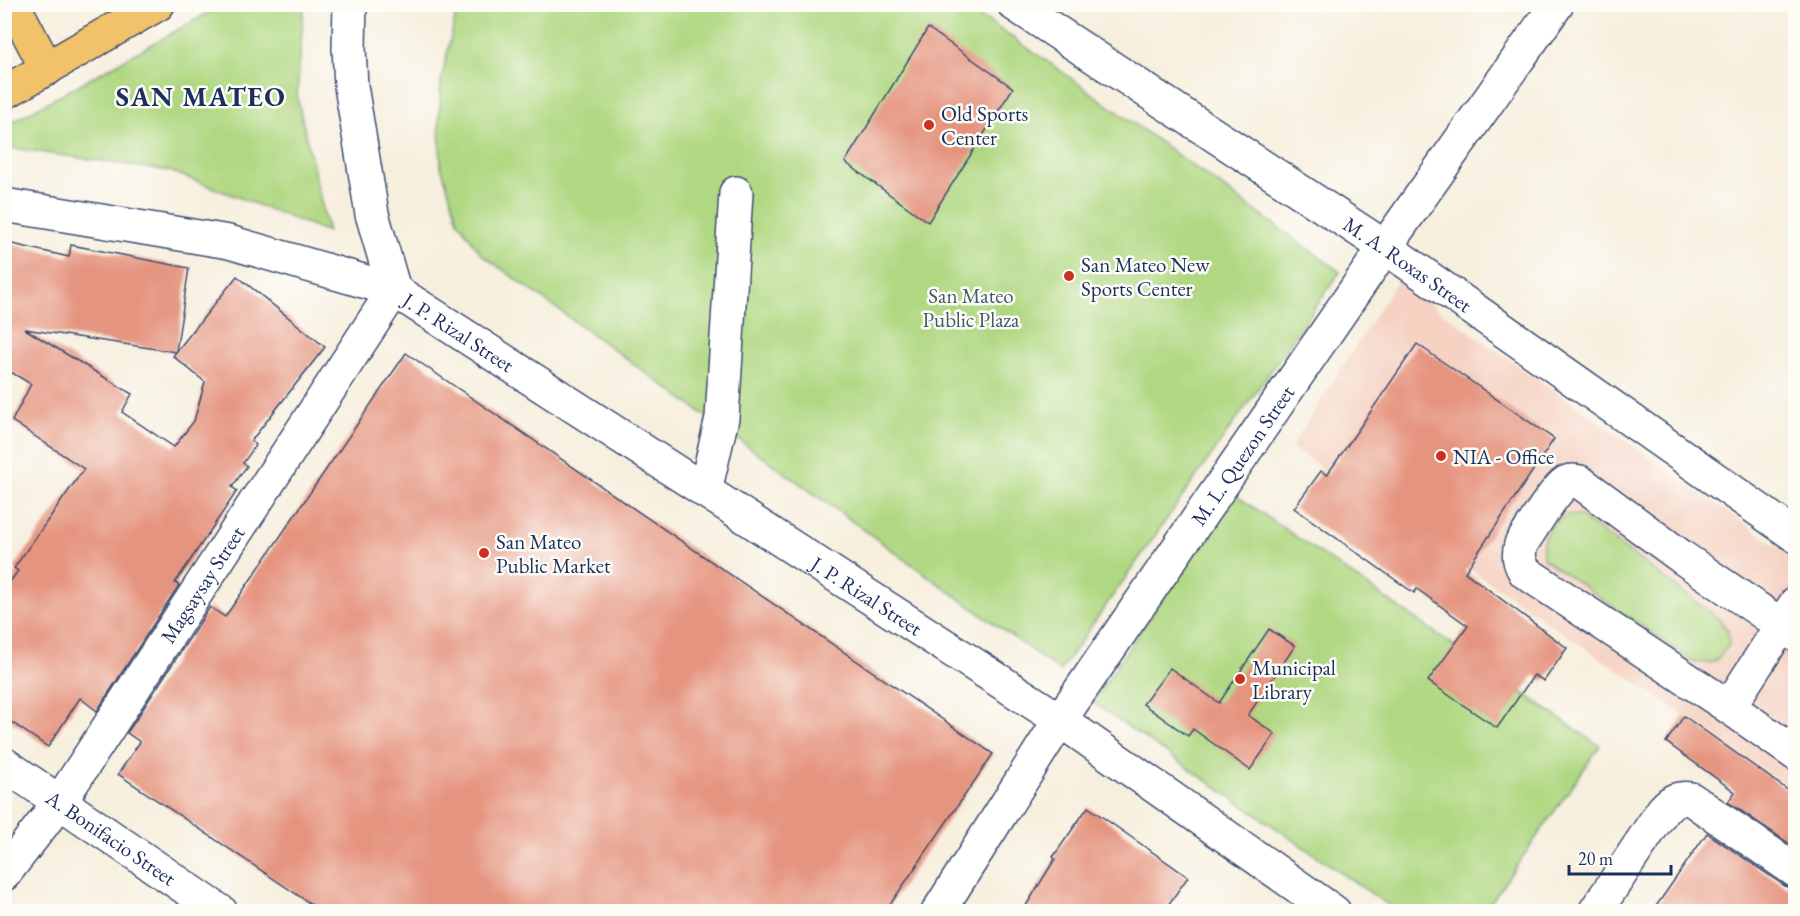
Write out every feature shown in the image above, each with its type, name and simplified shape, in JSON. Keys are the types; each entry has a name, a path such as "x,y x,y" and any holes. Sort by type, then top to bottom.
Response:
{"main road":[{"path":"12,4 47,69"},
{"path":"4,93 158,4"}],"street":[{"name":"J. P. Rizal Street","path":"350,4 349,48 353,96 372,214 394,290"},
{"name":"M. A. Roxas Street","path":"1014,4 1385,247 1796,536"},
{"name":"M. L. Quezon Street","path":"938,912 1060,720 1385,247 1557,4"},
{"path":"705,491 722,418 736,193"},
{"name":"J. P. Rizal Street","path":"4,205 229,242 394,290 1060,720 1334,912"},
{"name":"Magsaysay Street","path":"4,874 60,802 394,290"},
{"path":"1729,707 1791,621 1683,558 1580,482 1572,480 1567,482 1558,491 1521,544 1518,554 1519,563 1525,572 1796,754"},
{"name":"A. Bonifacio Street","path":"4,764 221,912"},
{"path":"1595,912 1663,810 1671,801 1681,797 1691,799 1796,871"}],"shaded area":[{"path":"1397,281 1795,559 1795,791 1291,447"}],"green space":[{"path":"224,4 304,5 297,96 328,232 170,171 5,147 5,126"},
{"name":"San Mateo Public Plaza","path":"458,5 964,5 1047,61 1340,272 1060,671 481,254 458,221 441,166 439,124 441,81"},
{"path":"1234,494 1600,746 1485,911 1397,911 1092,702"},
{"path":"1567,515 1580,516 1719,619 1728,631 1729,645 1721,655 1710,663 1692,661 1543,558 1546,532 1554,523"}],"building":[{"name":"Old Sports Center","path":"928,28 1013,88 928,222 845,162"},
{"path":"4,242 69,257 71,245 189,268 176,352 237,276 325,347 251,441 256,445 243,463 247,466 232,487 237,491 175,583 179,585 97,711 80,698 48,747 4,717 4,590 18,571 14,568 84,469 12,421 31,384 4,368","holes":["25,329 176,352 173,356 205,382 194,421 174,447 122,412 132,394"]},
{"path":"1417,344 1554,439 1465,572 1567,648 1544,681 1534,675 1497,728 1428,681 1468,626 1417,589 1414,593 1294,508 1321,471 1327,475"},
{"name":"San Mateo Public Market","path":"406,353 993,754 885,912 323,912 118,774 140,742 127,733 210,607 225,617"},
{"path":"1269,629 1295,646 1248,715 1275,734 1250,770 1193,729 1188,736 1143,704 1170,668 1219,703"},
{"path":"1684,716 1796,796 1796,848 1728,802 1735,792 1666,742"},
{"path":"1088,807 1188,877 1163,912 1022,912 1055,859 1053,857"},
{"path":"1707,833 1785,886 1796,890 1796,912 1652,912"}],"place":[{"name":"Old Sports Center","path":"929,125"},
{"name":"San Mateo New Sports Center","path":"1069,276"},
{"name":"NIA - Office","path":"1441,456"},
{"name":"San Mateo Public Market","path":"484,553"},
{"name":"Municipal Library","path":"1240,679"}],"district":[{"name":"SAN MATEO","path":"201,96"}]}
